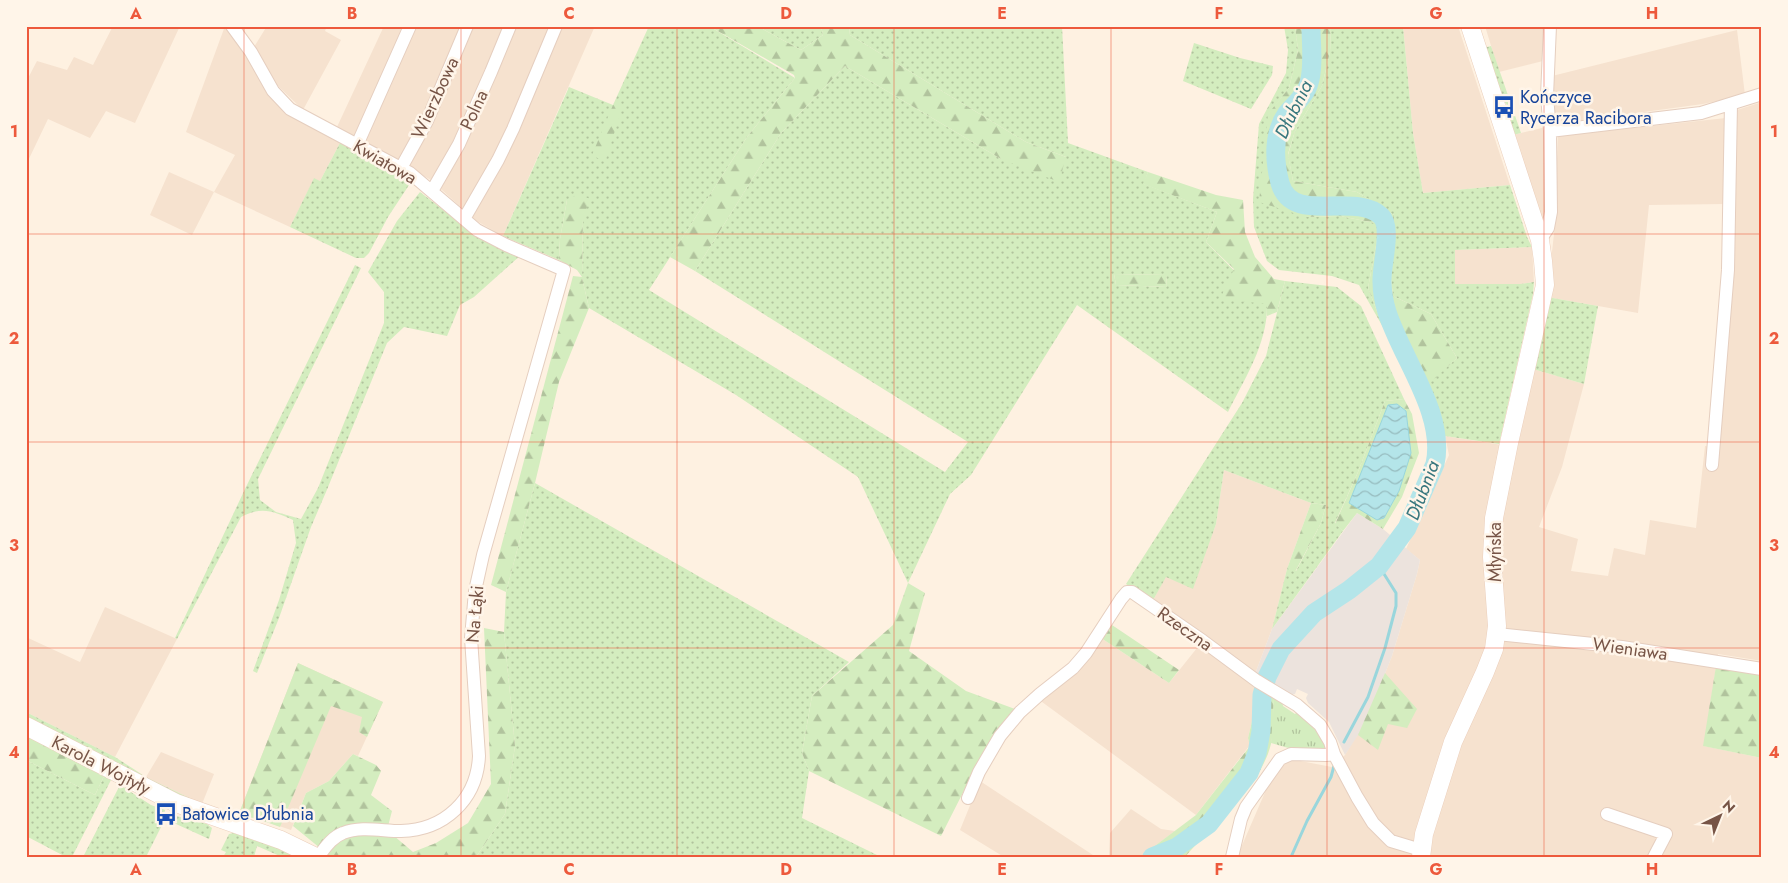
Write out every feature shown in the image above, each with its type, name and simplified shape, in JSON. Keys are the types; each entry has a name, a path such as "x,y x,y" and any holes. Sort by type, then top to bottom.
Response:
{"street":[{"name":"Kwiatowa","path":"232,26 251,52 273,91 284,104 297,114 401,168 420,181 476,230 564,270"},
{"path":"357,146 410,26"},
{"name":"Wierzbowa","path":"401,168 427,121 467,26"},
{"name":"Polna","path":"432,191 459,144 510,26"},
{"path":"464,219 514,129 556,26"},
{"name":"Młyńska","path":"1421,854 1433,803 1453,742 1490,661 1497,634 1492,557 1494,518 1509,443 1543,297 1545,274 1540,240 1470,26"},
{"path":"1540,240 1551,221 1548,96 1550,26"},
{"path":"1550,131 1700,113 1762,94"},
{"path":"1712,465 1728,270 1731,104"},
{"name":"Na Łąki","path":"317,857 334,839 350,831 410,830 436,824 458,808 473,786 478,770 479,756 471,638 475,591 483,555 564,270"},
{"name":"Rzeczna","path":"968,798 978,772 1000,736 1020,712 1073,668 1086,653 1127,592 1132,592 1257,681 1297,705 1320,725 1357,797 1373,823 1391,841 1421,854"},
{"name":"Wieniawa","path":"1497,634 1622,647 1762,669"},
{"name":"Karola Wojtyły","path":"26,726 176,804 281,840 317,857"},
{"path":"1232,857 1241,819 1246,807 1280,759 1291,754 1334,754"},
{"path":"1607,814 1666,834 1654,857"}],"shaded area":[{"path":"113,26 180,26 135,123 106,111 90,138 48,119 26,165 26,82 37,61 67,70 74,57 93,65"},
{"path":"225,26 227,26 264,82 341,141 320,181 314,179 290,227 214,192 235,155 186,132"},
{"path":"267,26 327,26 325,31 341,40 303,110 275,83 254,47"},
{"path":"384,26 595,26 503,236 475,220 431,180 337,127"},
{"path":"1403,26 1458,26 1510,185 1423,193 1413,133"},
{"path":"1485,26 1546,26 1543,61 1499,72"},
{"path":"1737,30 1745,95 1703,104 1555,124 1552,76"},
{"path":"1762,102 1762,661 1718,654 1704,746 1762,758 1762,857 1237,857 1269,783 1282,764 1290,759 1332,767 1345,755 1367,718 1392,656 1417,574 1420,560 1406,549 1449,455 1445,436 1515,447 1533,369 1584,384 1562,467 1539,527 1578,539 1571,571 1608,576 1614,548 1645,555 1650,520 1696,528 1705,446 1719,448 1737,110"},
{"path":"1726,118 1725,204 1649,205 1638,313 1547,297 1554,234 1558,136"},
{"path":"1546,127 1548,214 1544,222 1541,222 1513,135"},
{"path":"169,172 214,192 192,235 150,215"},
{"path":"1532,247 1534,282 1520,284 1455,284 1455,250"},
{"path":"1224,470 1311,503 1287,569 1272,629 1255,674 1152,602 1166,576 1192,588 1216,524"},
{"path":"1357,513 1383,529 1420,560 1392,656 1367,719 1345,755 1329,722 1308,703 1306,698 1308,694 1297,689 1295,694 1290,695 1276,685 1271,686 1255,674 1272,629"},
{"path":"105,607 177,639 115,757 26,712 26,637 80,662"},
{"path":"1101,638 1169,683 1201,643 1260,688 1248,738 1250,745 1196,815 1038,699"},
{"path":"298,663 383,702 358,756 353,754 329,781 306,793 291,830 255,818 238,816"},
{"path":"161,752 214,774 202,804 146,777"},
{"path":"980,781 1096,857 1004,857 960,830"},
{"path":"1131,809 1161,829 1175,831 1140,857 1109,857 1110,833"}],"green space":[{"path":"649,26 709,26 795,78 747,137 649,290 945,472 968,442 695,271 781,133 845,66 1001,159 1066,157 1026,142 850,35 849,26 1062,26 1068,143 1148,172 1144,184 1217,212 1206,242 1267,304 1264,333 1260,346 1228,412 1077,305 971,475 950,494 908,583 858,477 736,395 589,308 582,278 583,218 567,200 560,239 559,260 503,236 569,87 613,105","holes":["1114,274 1166,275 1167,287 1116,285"]},
{"path":"709,26 757,26 801,50 823,35 821,26 849,26 850,35 1026,142 1066,157 1059,182 1001,159 845,66 781,133 695,271 670,257 747,137 795,78 794,75"},
{"path":"757,26 821,26 823,35 801,50"},
{"path":"1284,26 1295,26 1298,50 1289,88 1268,115 1306,217 1340,216 1380,224 1368,288 1384,329 1359,285 1332,276 1279,270 1267,261 1254,227 1253,199 1259,124 1286,73 1288,50"},
{"path":"1295,26 1331,26 1330,52 1322,86 1295,131 1288,154 1293,181 1357,192 1394,215 1391,279 1393,296 1431,314 1457,358 1432,381 1415,390 1384,329 1368,288 1380,224 1340,216 1306,217 1259,202 1268,114 1289,88 1298,50"},
{"path":"1403,26 1413,133 1423,193 1510,185 1532,247 1455,250 1455,284 1520,284 1534,282 1533,294 1499,444 1445,436 1428,383 1457,358 1431,314 1393,296 1391,279 1394,215 1357,192 1293,181 1288,155 1295,131 1322,86 1330,52 1331,27"},
{"path":"1194,43 1240,58 1273,66 1272,75 1251,109 1183,81"},
{"path":"1491,46 1521,133 1513,135 1505,111 1508,110 1506,103 1503,104 1483,48"},
{"path":"613,105 621,106 620,115 605,162 592,155"},
{"path":"341,141 413,179 388,217 369,253 364,258 356,258 290,227 314,178 320,181"},
{"path":"1148,172 1216,195 1243,200 1245,232 1255,257 1274,279 1285,281 1277,312 1267,316 1267,304 1220,299 1234,269 1206,242 1217,212 1143,184"},
{"path":"420,192 473,233 521,255 474,297 460,305 447,336 404,327 387,343 311,527 279,618 257,673 253,671 279,600 296,543 293,520 286,517 273,512 261,511 241,517 177,639 175,638 245,489 355,265 361,268 258,479 260,500 276,512 301,519 318,488 384,323 384,292 368,272 397,221"},
{"path":"578,194 590,199 583,218 582,278 589,308 559,382 506,592 491,585 573,276 582,277 577,270 559,260 560,239 567,200"},
{"path":"1114,274 1166,275 1167,287 1116,285"},
{"path":"1285,281 1337,287 1361,306 1404,399 1385,401 1358,472 1335,523 1343,531 1272,629 1287,569 1296,571 1321,523 1326,505 1311,503 1224,470 1216,524 1193,589 1166,577 1152,602 1126,584 1242,403 1266,356"},
{"path":"1547,297 1598,306 1584,384 1533,369"},
{"path":"1404,399 1412,414 1419,453 1402,497 1383,529 1357,513 1343,531 1335,524 1358,472 1385,401"},
{"path":"535,483 849,662 812,696 802,753 809,771 802,818 881,857 476,857 505,814 515,746 504,632 506,592"},
{"path":"1311,503 1326,505 1321,523 1295,572 1287,569"},
{"path":"908,583 925,593 909,651 966,691 1015,709 983,753 941,836 809,771 802,753 812,696 893,625"},
{"path":"1109,623 1179,670 1169,683 1101,638"},
{"path":"484,628 504,632 515,746 505,814 476,857 331,857 293,826 306,793 329,781 353,754 376,765 381,771 371,795 392,811 387,830 413,852 436,843 468,823 491,784"},
{"path":"298,663 383,702 367,737 359,732 362,717 331,706 280,827 255,818 238,816"},
{"path":"1716,666 1762,673 1762,758 1703,746"},
{"path":"1385,673 1417,709 1407,728 1388,724 1378,750 1358,735"},
{"path":"1260,688 1274,698 1272,739 1265,760 1247,790 1185,857 1140,857 1196,815 1250,746 1248,738"},
{"path":"1274,698 1282,701 1283,706 1295,714 1297,712 1315,727 1326,746 1324,749 1292,749 1271,743"},
{"path":"26,712 115,757 146,777 202,804 156,786 26,721"},
{"path":"26,732 105,774 95,795 26,760"},
{"path":"26,760 95,795 105,774 112,778 72,857 66,857 26,836"},
{"path":"120,785 151,805 165,810 165,813 207,824 212,828 209,839 165,819 146,857 83,857"},
{"path":"234,833 294,852 297,857 282,857 257,846 254,857 223,857 226,852 221,850 229,834"}],"water":[{"path":"1397,404 1406,411 1411,453 1399,491 1384,518 1377,520 1349,503 1388,405"}],"waterway":[{"name":"Dłubnia","path":"1152,857 1177,847 1209,824 1249,773 1257,753 1261,731 1262,695 1267,677 1281,649 1314,613 1349,590 1379,566 1407,528 1435,464 1437,445 1429,406 1394,330 1384,301 1382,290 1386,237 1384,221 1381,216 1370,209 1356,206 1310,206 1297,203 1287,196 1280,183 1276,156 1277,138 1282,121 1308,87 1312,62 1311,26"},
{"path":"1344,742 1368,697 1385,648 1396,606 1396,593 1379,566"},
{"path":"1291,857 1307,821 1331,777 1334,766"}],"place":[{"name":"Kończyce Rycerza Racibora","path":"1504,107"},
{"name":"Batowice Dłubnia","path":"166,814"}]}
